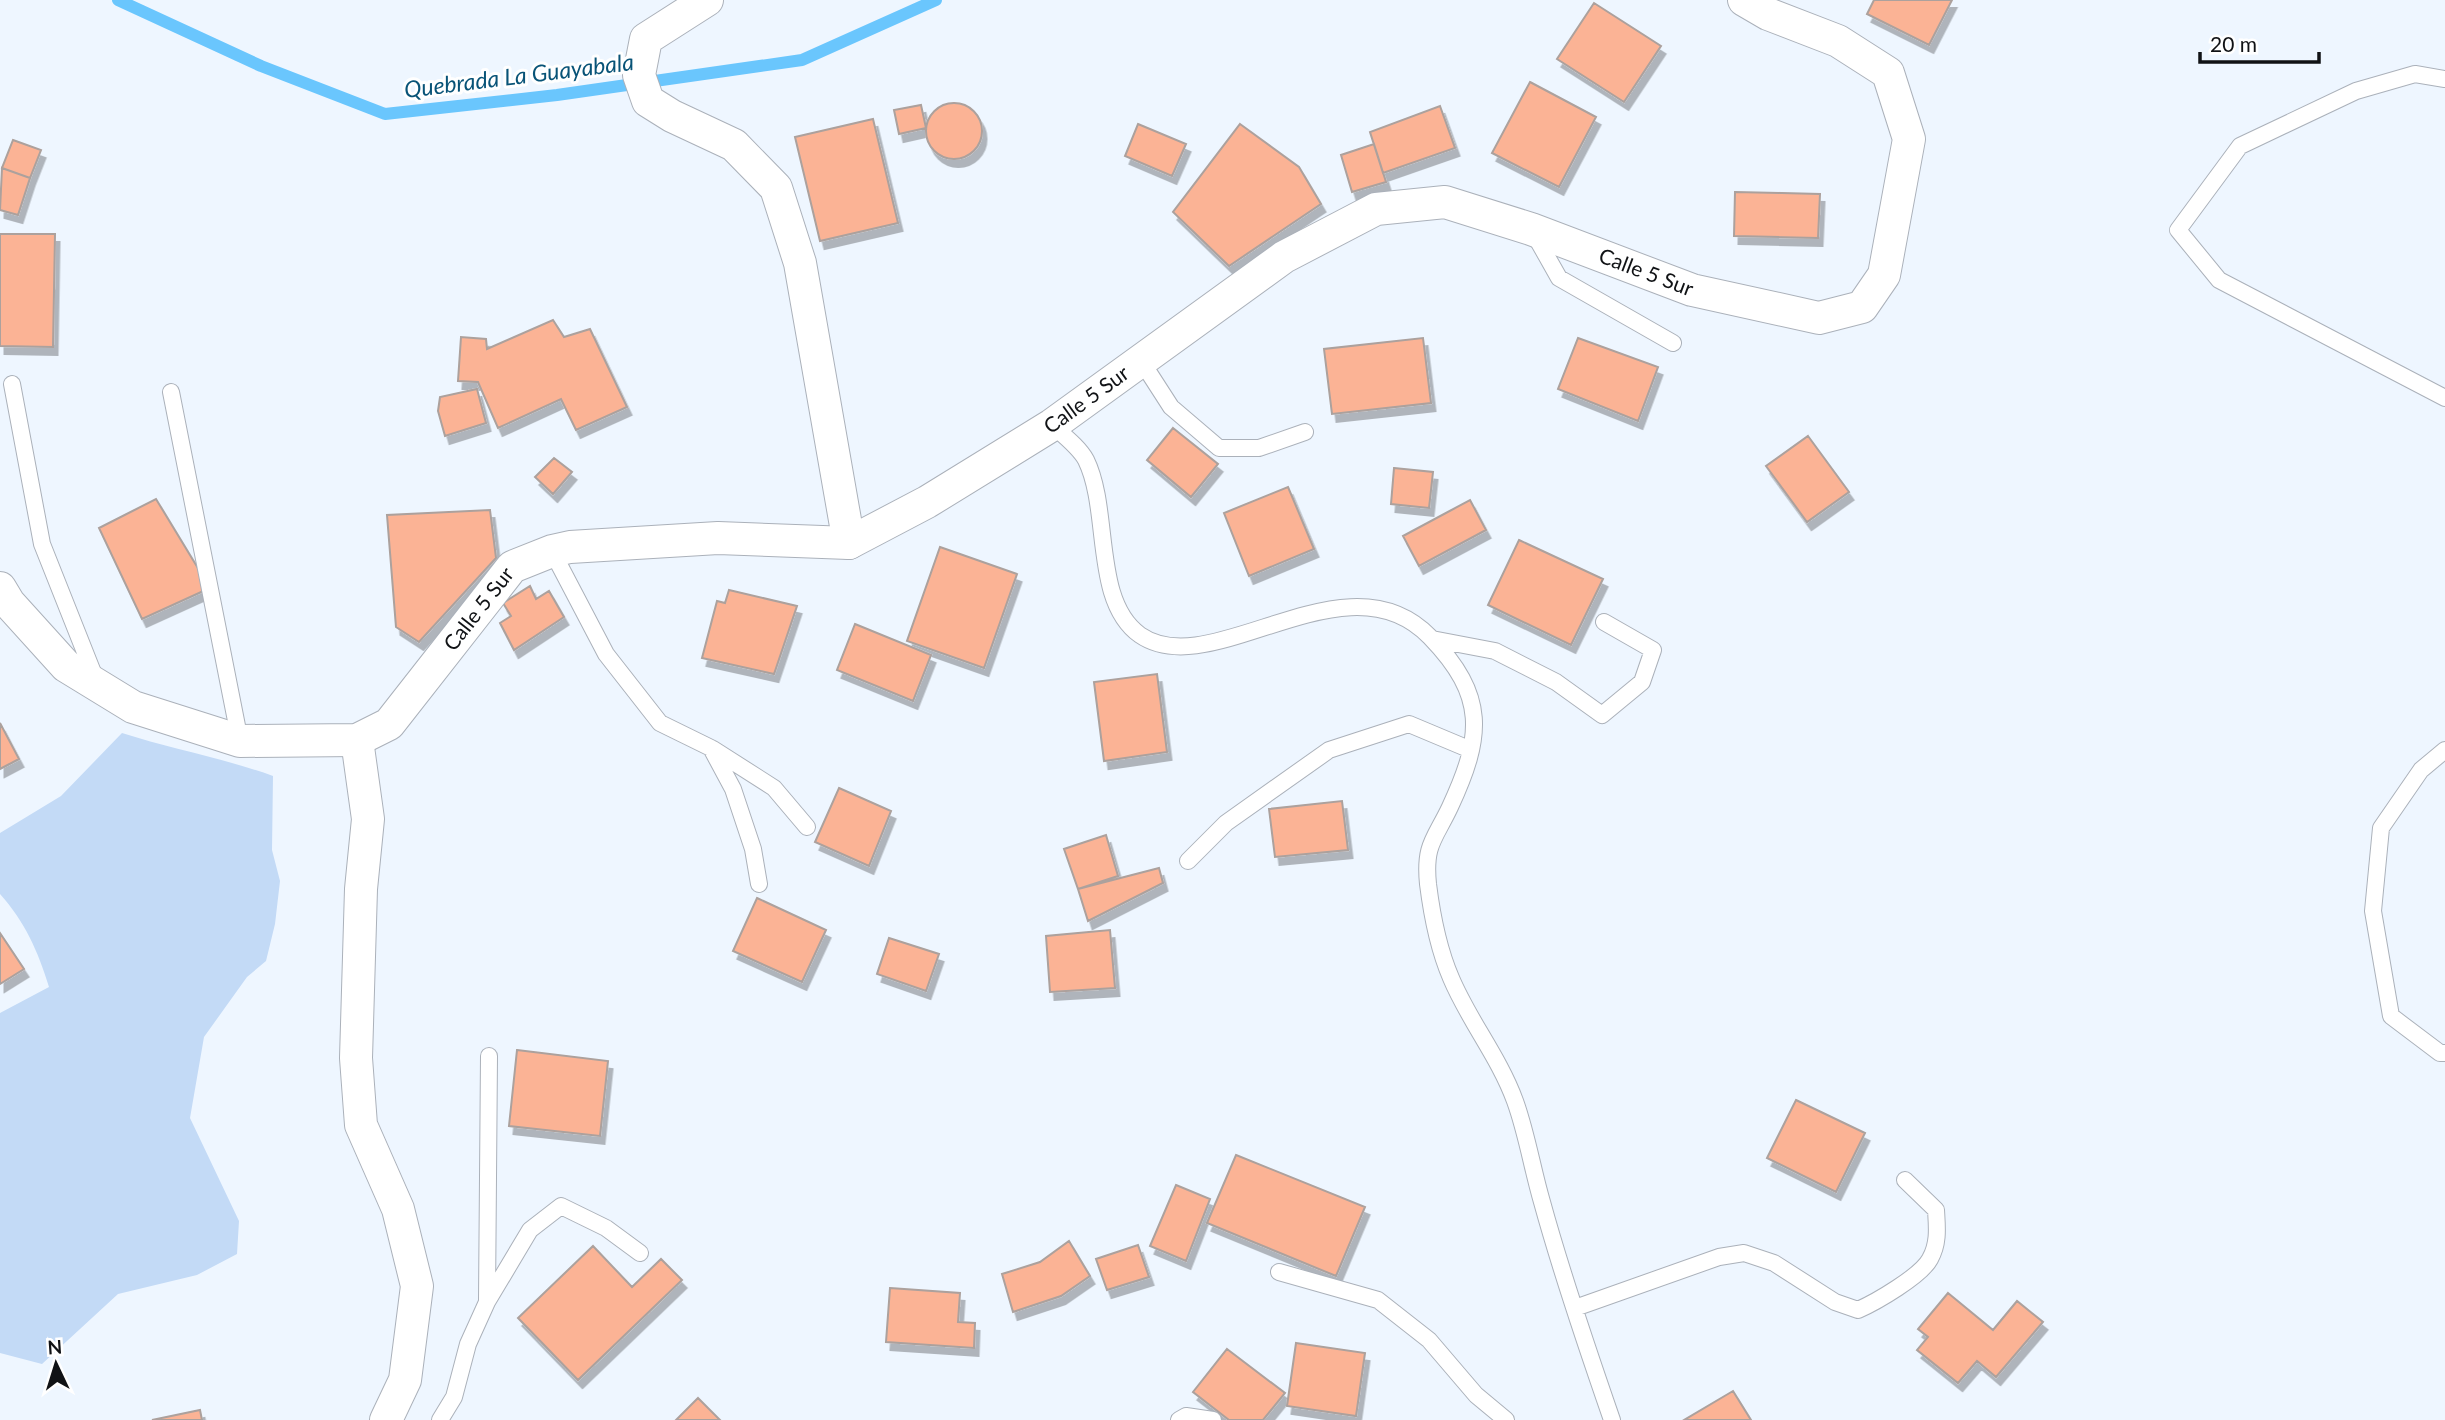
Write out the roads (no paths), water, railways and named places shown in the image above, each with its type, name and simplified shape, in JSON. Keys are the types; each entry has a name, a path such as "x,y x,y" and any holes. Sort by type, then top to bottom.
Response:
{"street":[{"path":"707,0 646,39 643,88 672,116 734,145 776,188 800,264 849,543"},
{"name":"Calle 5 Sur","path":"0,588 9,603 66,666 133,707 240,741 357,740 389,724 512,567 552,551 718,538 849,543 927,502 1052,425 1284,257 1376,209 1445,202 1531,229 1692,290 1819,318 1862,307 1884,275 1909,139 1888,73 1838,41 1768,14 1744,0"},
{"path":"357,740 368,819 361,889 356,1058 361,1125 398,1209 417,1286 405,1380 386,1420"}],"lane":[{"path":"2445,79 2415,74 2356,91 2240,146 2178,230 2219,280 2445,398"},
{"path":"1531,229 1559,278 1673,343"},
{"path":"1142,362 1171,407 1219,448 1259,448 1304,432"},
{"path":"12,384 42,544 98,685"},
{"path":"172,393 240,741"},
{"path":"1052,425 1085,458 1099,505 1117,609 1140,635 1153,642 1182,646 1353,606 1386,610 1403,616 1432,639 1469,688 1476,727 1471,750 1449,810 1428,844 1431,909 1438,941 1452,980 1495,1056 1514,1099 1575,1308 1612,1420"},
{"path":"552,551 606,654 660,723 711,748 774,788 807,827"},
{"path":"1432,639 1495,651 1556,682 1602,715 1642,682 1653,650 1604,622"},
{"path":"1188,861 1226,823 1329,750 1409,724 1471,750"},
{"path":"711,748 733,789 753,849 759,884"},
{"path":"2445,750 2421,769 2381,828 2373,911 2390,1016 2440,1053 2445,1053"},
{"path":"486,1302 489,1056"},
{"path":"1575,1308 1719,1257 1744,1253 1774,1264 1835,1302 1858,1310 1881,1300 1930,1261 1938,1236 1936,1210 1905,1180"},
{"path":"440,1420 454,1397 468,1344 486,1302 530,1230 561,1206 606,1228 640,1253"},
{"path":"1279,1272 1378,1300 1429,1340 1475,1395 1506,1420"},
{"path":"1179,1420 1186,1416 1213,1420"}],"waterway":[{"name":"Quebrada La Guayabala","path":"118,0 261,66 385,114 557,95 802,60 936,0"}]}
